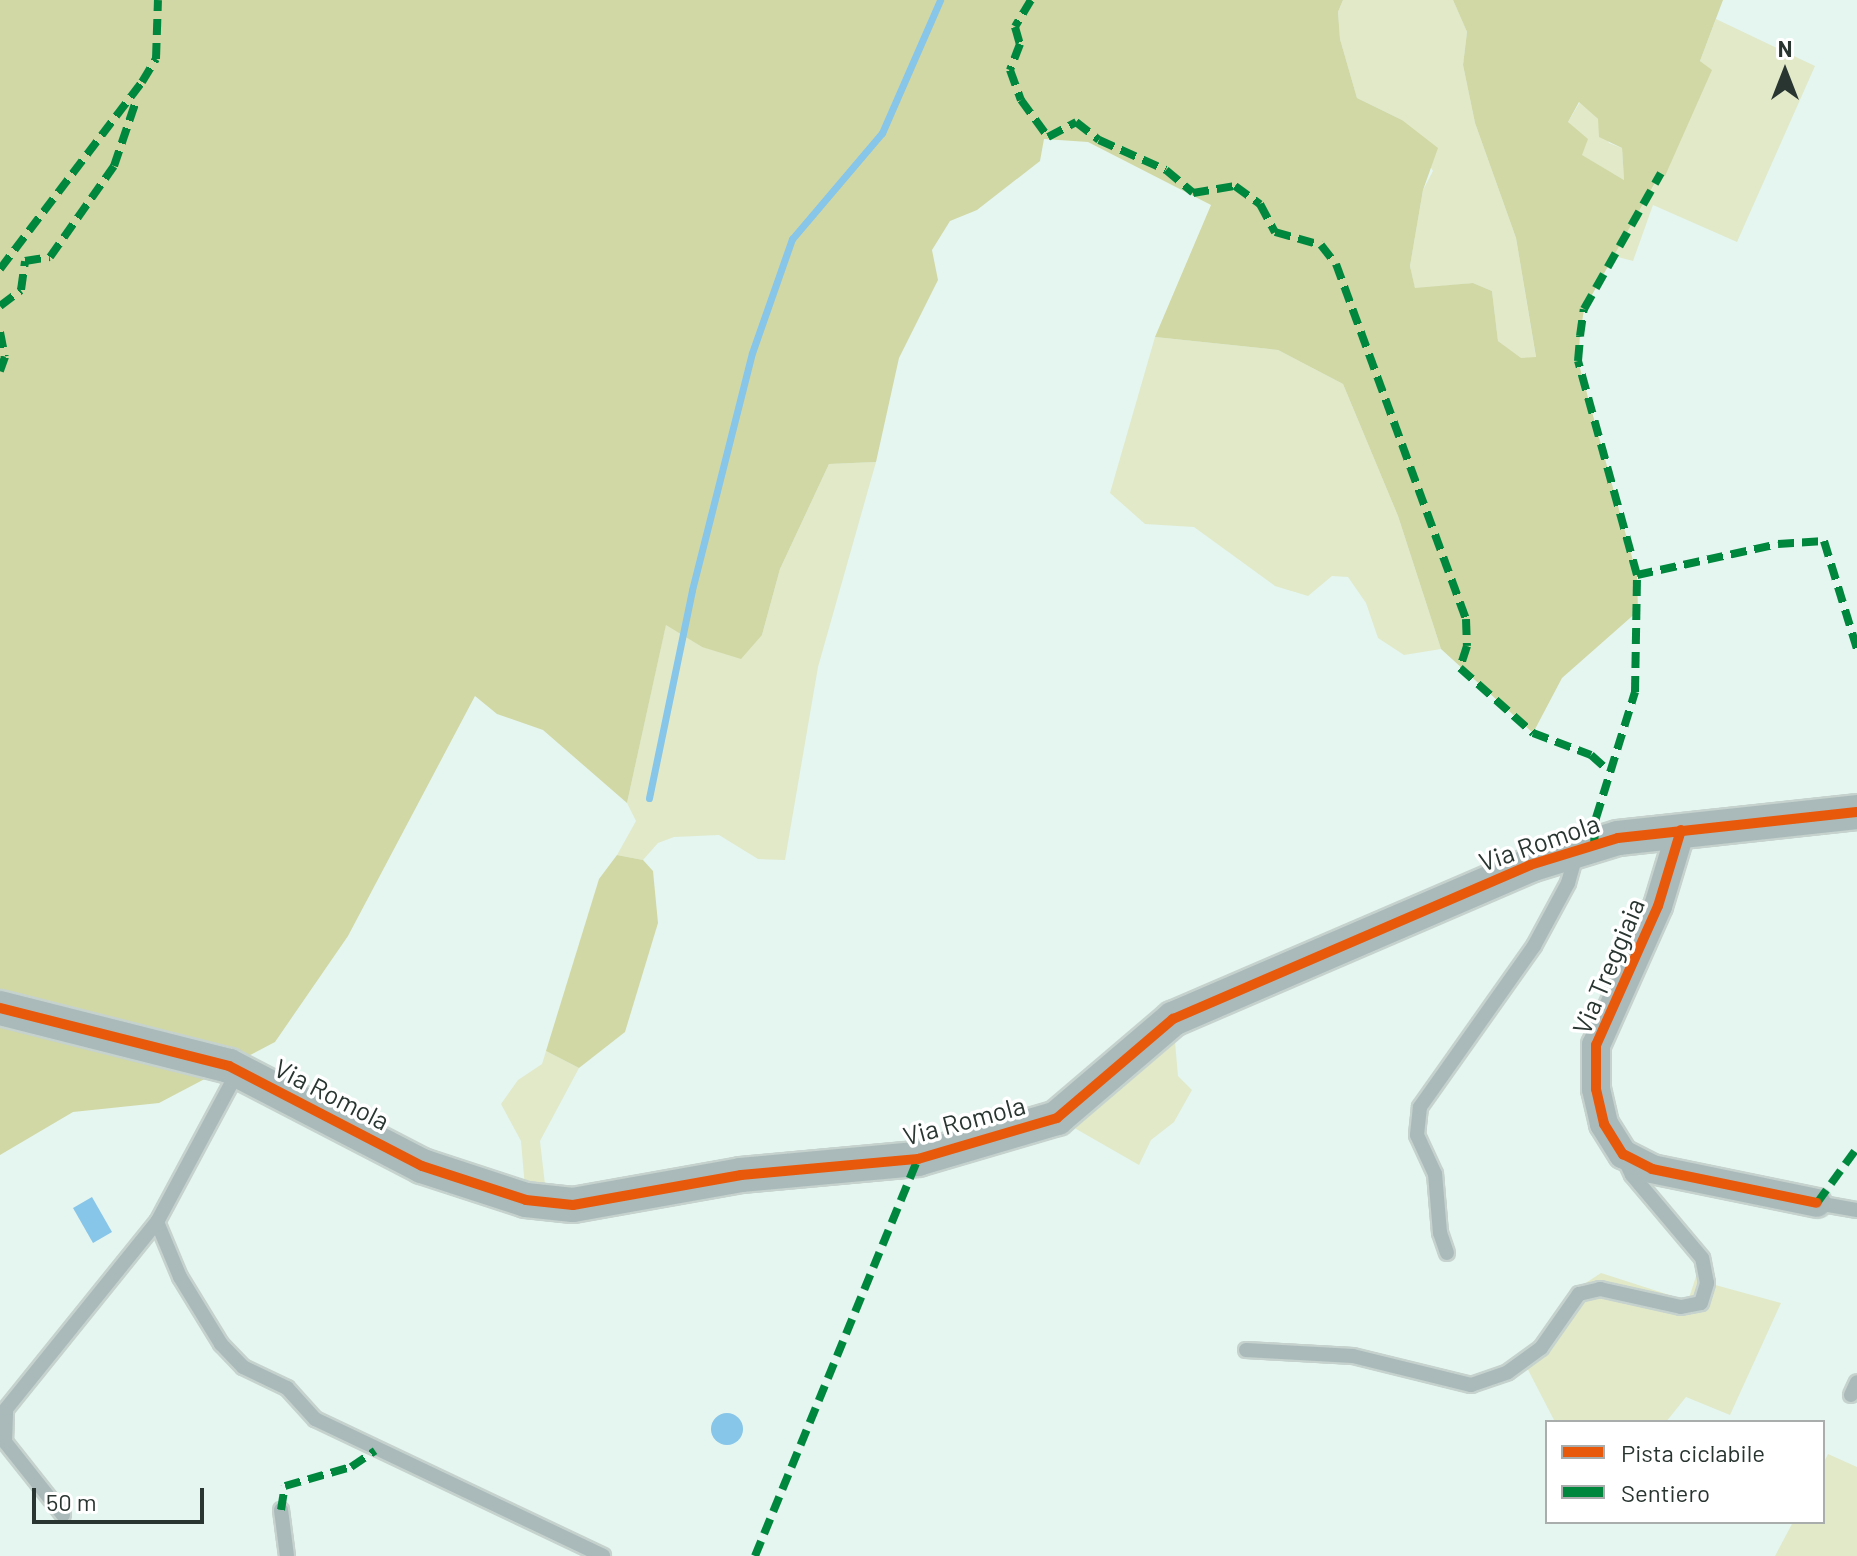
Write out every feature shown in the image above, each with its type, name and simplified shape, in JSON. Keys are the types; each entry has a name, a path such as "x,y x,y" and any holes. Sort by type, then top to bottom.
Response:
{"street":[{"name":"Via Romola","path":"0,1008 238,1070 422,1166 526,1200 585,1204 741,1175 918,1159 1057,1118 1173,1019 1530,865 1618,838 1857,812"},
{"name":"Via Treggiaia","path":"1623,1154 1604,1124 1596,1089 1596,1045 1658,906 1681,830"},
{"path":"1623,1154 1652,1169 1817,1203"}],"lane":[{"path":"1447,1253 1440,1233 1435,1174 1417,1135 1420,1107 1534,946 1568,883 1577,851"},
{"path":"63,1515 5,1442 6,1409 157,1222 238,1070"},
{"path":"1246,1350 1353,1356 1471,1385 1508,1372 1541,1348 1579,1294 1600,1289 1681,1307 1701,1303 1707,1283 1702,1258 1632,1175 1623,1154"},
{"path":"1817,1203 1857,1210"},
{"path":"157,1222 180,1277 221,1344 243,1367 287,1388 315,1419 375,1451 603,1556"},
{"path":"281,1510 287,1556"}],"green space":[{"path":"0,0 1343,0 1338,12 1340,39 1357,98 1402,120 1438,148 1423,190 1410,266 1415,288 1473,283 1492,291 1498,341 1521,358 1536,357 1516,238 1475,123 1463,65 1467,32 1453,0 1723,0 1700,61 1712,70 1665,176 1660,174 1584,309 1580,336 1578,361 1637,575 1638,611 1562,678 1533,733 1441,649 1398,516 1343,384 1278,350 1155,337 1211,205 1088,142 1044,139 1040,161 977,210 950,221 932,250 938,280 899,358 876,462 829,464 780,569 762,635 741,659 702,647 666,625 627,803 543,730 497,714 475,696 348,936 275,1042 159,1103 73,1112 0,1155","holes":["1579,102 1598,119 1599,137 1622,148 1624,180 1582,155 1588,139 1568,122"]},
{"path":"1343,0 1453,0 1467,32 1463,65 1475,123 1516,238 1536,358 1520,358 1498,341 1492,291 1473,283 1415,289 1410,266 1423,190 1433,171 1402,120 1357,98 1340,39 1338,12"},
{"path":"1716,19 1815,66 1737,242 1653,205 1633,261 1614,256 1661,173 1664,176 1711,70 1700,61"},
{"path":"1580,102 1598,119 1609,143 1622,148 1624,180 1581,155 1568,122"},
{"path":"1155,337 1278,350 1343,384 1398,516 1441,649 1404,655 1378,638 1366,603 1348,577 1332,576 1308,596 1275,586 1194,527 1145,524 1110,493"},
{"path":"876,462 818,667 785,860 758,859 719,835 674,837 658,843 643,860 617,855 636,821 627,803 666,624 702,647 762,635 780,569 829,464"},
{"path":"617,855 643,860 653,871 658,923 625,1032 579,1068 546,1051 599,879"},
{"path":"1173,1019 1178,1076 1192,1090 1174,1122 1151,1140 1139,1165 1057,1118"},
{"path":"546,1051 579,1068 540,1141 547,1202 526,1200 521,1141 501,1104 518,1080 542,1064"},
{"path":"1702,1258 1708,1283 1781,1303 1730,1415 1686,1397 1668,1420 1554,1420 1523,1360 1581,1286 1601,1273 1688,1301"},
{"path":"1828,1454 1857,1467 1857,1556 1775,1556 1792,1524 1825,1524 1825,1460"}],"water":[{"path":"92,1197 112,1232 93,1243 73,1208"},
{"path":"727,1413 738,1418 743,1429 738,1440 727,1445 716,1440 711,1429 716,1418"}],"waterway":[{"path":"649,798 692,590 752,353 792,239 882,133 940,0"}],"marked path":[{"path":"0,269 142,82 156,59 158,0"},
{"path":"1031,0 1015,27 1020,44 1010,70 1021,100 1048,137 1076,122 1099,140 1166,170 1193,193 1235,186 1260,204 1275,232 1321,245 1336,264 1466,619 1467,646 1460,668 1533,733 1591,755 1609,771"},
{"path":"0,306 21,290 25,261 50,257 114,166 136,101"},
{"path":"1594,845 1596,818 1635,692 1637,575 1578,361 1580,336 1584,309 1661,173"},
{"path":"0,332 5,357 0,371"},
{"path":"1637,575 1778,544 1824,541 1857,649"},
{"path":"1817,1203 1857,1148"},
{"path":"755,1556 918,1159"},
{"path":"281,1510 285,1486 351,1467 375,1451"}],"cycle path":[{"path":"0,1008 229,1066 422,1166 526,1200 573,1205 741,1175 918,1159 1057,1118 1173,1019 1530,865 1618,838 1857,812"},
{"path":"1681,830 1658,906 1596,1045 1596,1089 1604,1124 1623,1154 1652,1169 1817,1203"}]}
